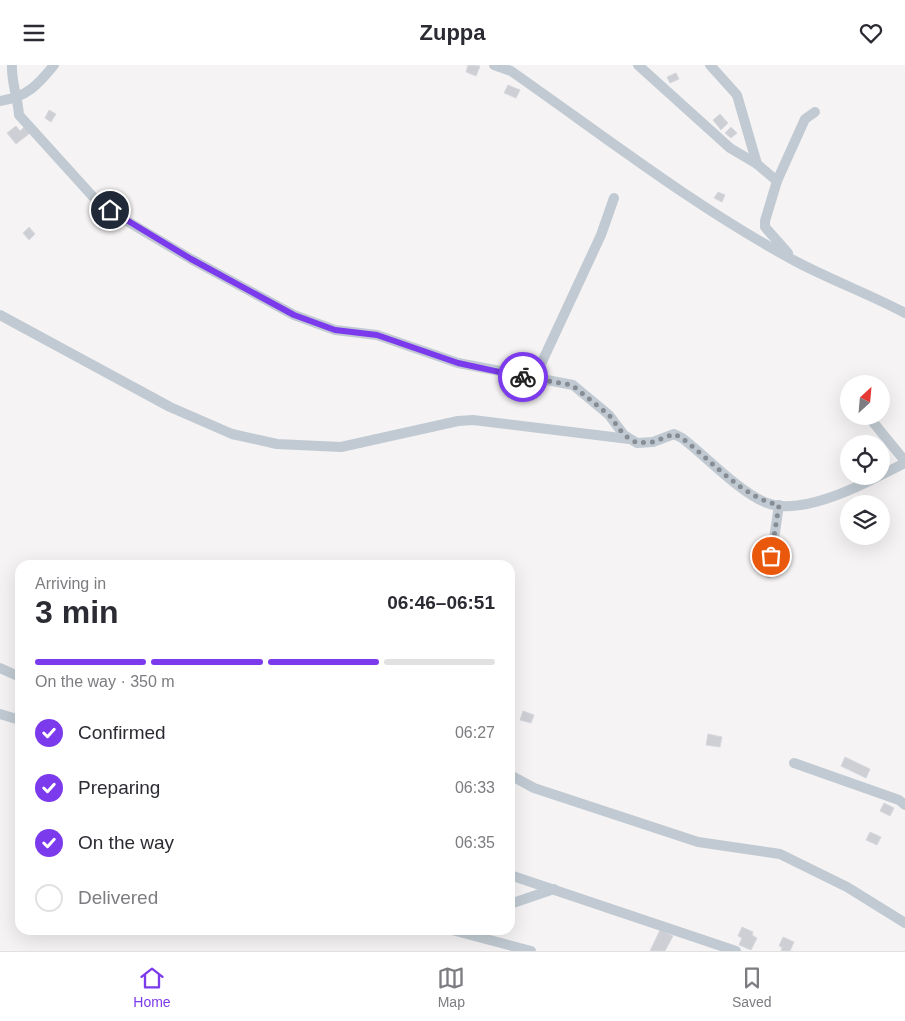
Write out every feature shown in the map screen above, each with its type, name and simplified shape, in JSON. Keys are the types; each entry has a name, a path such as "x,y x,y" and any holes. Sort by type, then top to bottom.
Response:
{"street":[{"path":"12,65 11,78 18,99 19,115 95,199 125,220 294,315 335,330 377,335 458,363 572,385 609,415 624,435 630,439 637,443 653,442 674,434 682,438 748,493 767,503 800,505 850,491 862,485"},
{"path":"0,101 18,99 40,83 54,65"},
{"path":"494,65 511,71 613,143 657,177 795,261 905,313"},
{"path":"638,65 730,149 757,164 777,181"},
{"path":"710,65 737,95 757,164"},
{"path":"795,261 765,227 765,221 777,181 805,119 816,112"},
{"path":"534,379 601,235 614,198"},
{"path":"0,315 170,407 232,434 277,444 341,447 458,421 473,420 630,439"},
{"path":"875,425 905,462 890,470"},
{"path":"769,573 779,505"},
{"path":"0,668 15,675"},
{"path":"0,714 15,718"},
{"path":"794,763 849,781 898,800 905,805"},
{"path":"515,778 534,788 698,842 780,855 847,887 905,923"},
{"path":"515,877 736,951"},
{"path":"515,902 554,889"},
{"path":"471,935 531,951"}],"building":[{"path":"468,65 480,66 476,76 466,72"},
{"path":"676,73 679,79 670,83 667,77"},
{"path":"508,85 520,90 516,98 504,93"},
{"path":"49,110 56,114 51,122 45,118"},
{"path":"720,114 728,123 721,130 713,120"},
{"path":"16,126 20,131 25,126 30,133 16,144 7,133"},
{"path":"731,127 737,133 731,138 725,133"},
{"path":"718,192 725,195 722,202 714,198"},
{"path":"29,227 35,234 29,240 23,233"},
{"path":"523,711 534,715 531,723 520,720"},
{"path":"708,734 722,737 720,747 706,745"},
{"path":"845,757 870,769 866,778 841,766"},
{"path":"884,803 894,808 890,816 880,811"},
{"path":"870,832 881,837 877,845 866,840"},
{"path":"742,927 753,932 752,935 757,938 751,950 739,945 742,938 738,936"},
{"path":"660,930 673,936 665,951 650,951"},
{"path":"783,937 794,942 790,951 781,951 782,947 779,946"}],"way so far":[{"path":"523,377 572,385 609,415 624,435 637,443 653,442 674,434 682,438 748,493 767,503 779,505 771,556"}],"route":[{"path":"110,210 191,259 294,315 335,330 377,335 458,363 523,377"}]}
